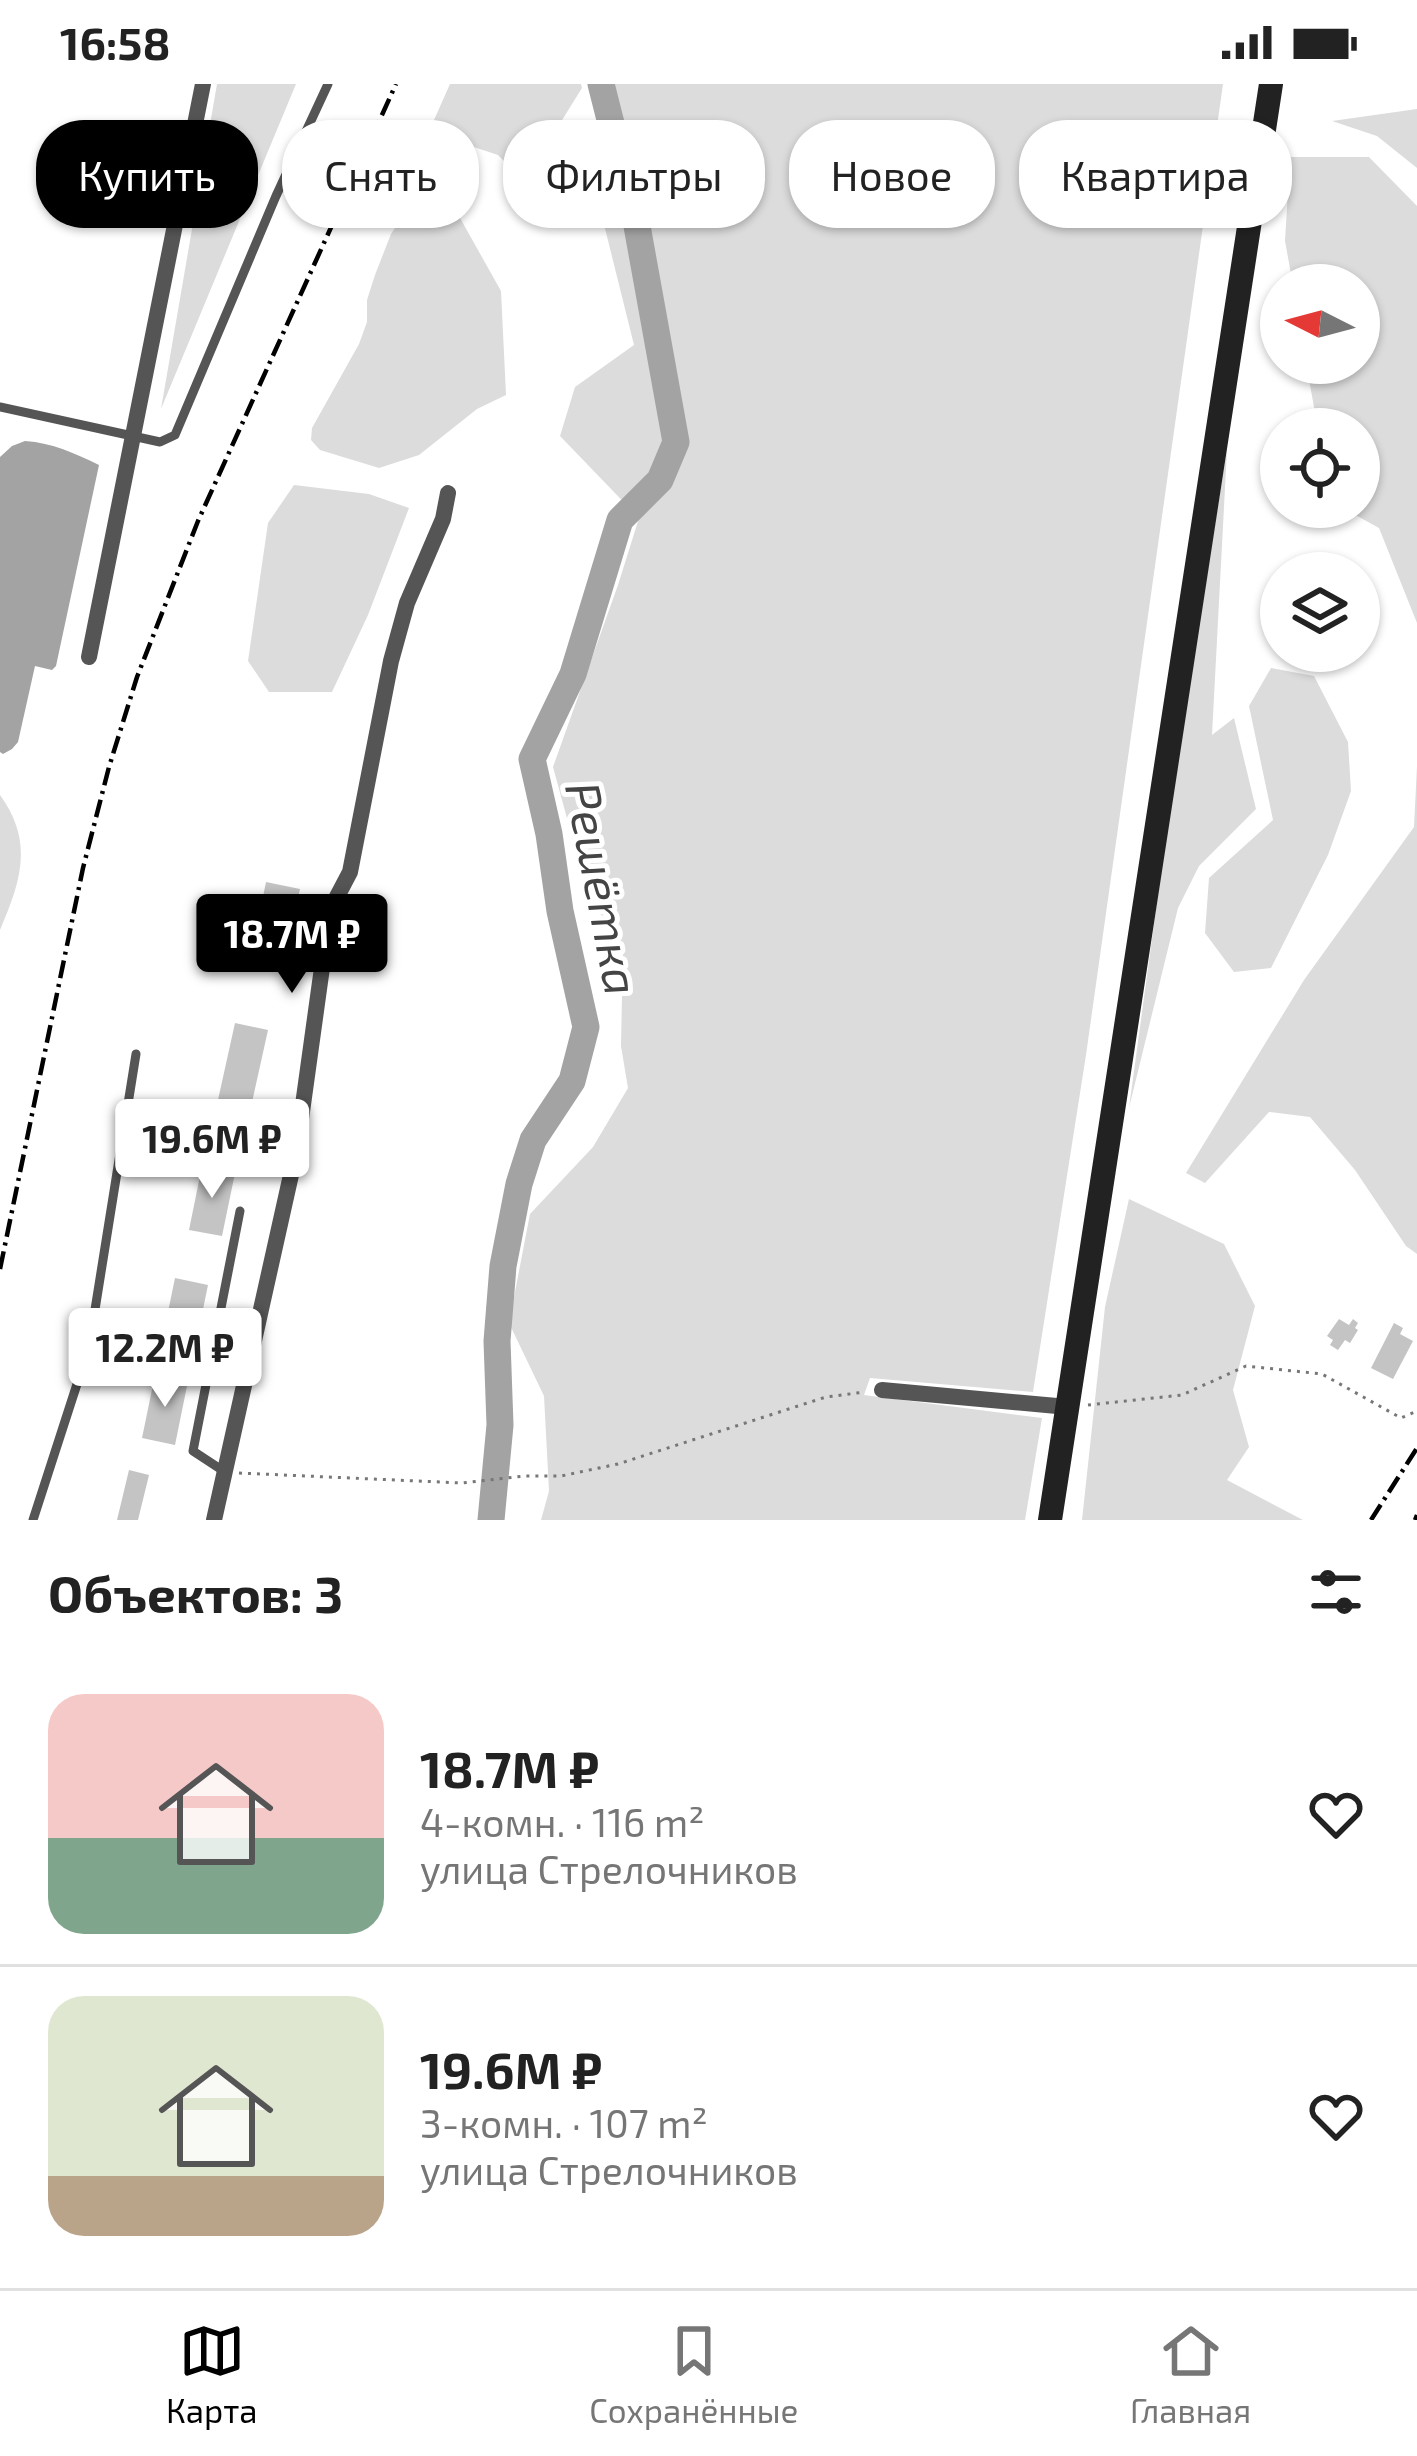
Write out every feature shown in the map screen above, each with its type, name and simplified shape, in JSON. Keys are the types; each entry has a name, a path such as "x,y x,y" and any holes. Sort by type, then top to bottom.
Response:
{"street":[{"path":"89,657 203,84"},
{"path":"1050,1520 1270,84"},
{"path":"214,1520 296,1148 330,910 350,872 391,661 407,603 443,519 448,493"},
{"path":"882,1390 1068,1407"}],"lane":[{"path":"0,407 167,441 180,427 328,84"},
{"path":"33,1520 89,1347 136,1054"},
{"path":"226,1472 193,1451 240,1211"}],"path":[{"path":"1068,1407 1182,1395 1246,1366 1322,1374 1401,1418 1417,1411"},
{"path":"226,1472 462,1484 561,1476 618,1464 826,1397 882,1390"}],"shaded area":[{"path":"217,84 296,84 258,175 258,120 211,120"},
{"path":"450,84 581,84 582,88 562,120 503,120 503,160 479,149 479,120 434,120"},
{"path":"615,84 1223,84 1218,120 1019,120 1019,228 1203,228 1086,1055 1033,1392 870,1378 864,1395 1042,1418 1025,1520 541,1520 549,1491 544,1396 509,1323 530,1214 593,1147 628,1088 621,1046 623,944 589,899 553,767 639,518 560,436 575,387 634,345 605,228 765,228 765,120 600,120"},
{"path":"1417,109 1417,168 1377,136 1332,121"},
{"path":"1292,157 1369,157 1417,206 1417,623 1379,528 1380,408 1314,408 1310,384 1380,384 1380,264 1289,264 1286,228 1292,228"},
{"path":"192,228 236,228 161,409"},
{"path":"395,228 466,228 501,291 506,395 477,409 419,455 379,468 320,450 311,440 312,428 359,344 367,322 367,300"},
{"path":"25,441 54,446 99,465 56,666 52,670 35,666 18,742 3,754 0,457"},
{"path":"1227,450 1212,735 1234,718 1256,809 1199,866 1178,908 1129,1108 1171,799"},
{"path":"294,485 369,494 409,508 332,692 269,692 248,661 268,523"},
{"path":"1269,672 1314,676 1348,742 1351,791 1328,855 1271,968 1234,972 1205,933 1209,878 1273,820 1249,706"},
{"path":"1417,766 1417,1254 1406,1246 1355,1170 1310,1117 1269,1112 1205,1183 1186,1173 1304,980 1414,827"},
{"path":"0,795 17,829 21,862 0,930"},
{"path":"1129,1199 1224,1244 1255,1306 1233,1390 1249,1447 1227,1480 1303,1520 1082,1520 1105,1307"}],"building":[{"path":"266,882 300,889 286,952 253,946"},
{"path":"235,1023 268,1030 245,1134 212,1127"},
{"path":"202,1166 235,1173 222,1236 189,1230"},
{"path":"175,1278 208,1285 195,1348 162,1341"},
{"path":"1339,1319 1349,1325 1353,1319 1358,1330 1338,1350 1327,1336"},
{"path":"1394,1323 1403,1328 1400,1334 1413,1341 1393,1379 1371,1368"},
{"path":"155,1375 188,1381 175,1445 142,1438"},
{"path":"129,1470 149,1475 138,1520 117,1520"}],"waterway":[{"name":"Решётка","path":"491,1520 500,1425 497,1341 503,1266 533,1140 572,1081 586,1027 532,759 573,674 620,520 660,480 676,442 637,226 601,84"}],"railway":[{"path":"0,1269 83,868 137,677 198,521 396,84"},
{"path":"1371,1520 1417,1448"},
{"path":"1415,1520 1417,1515"}]}
